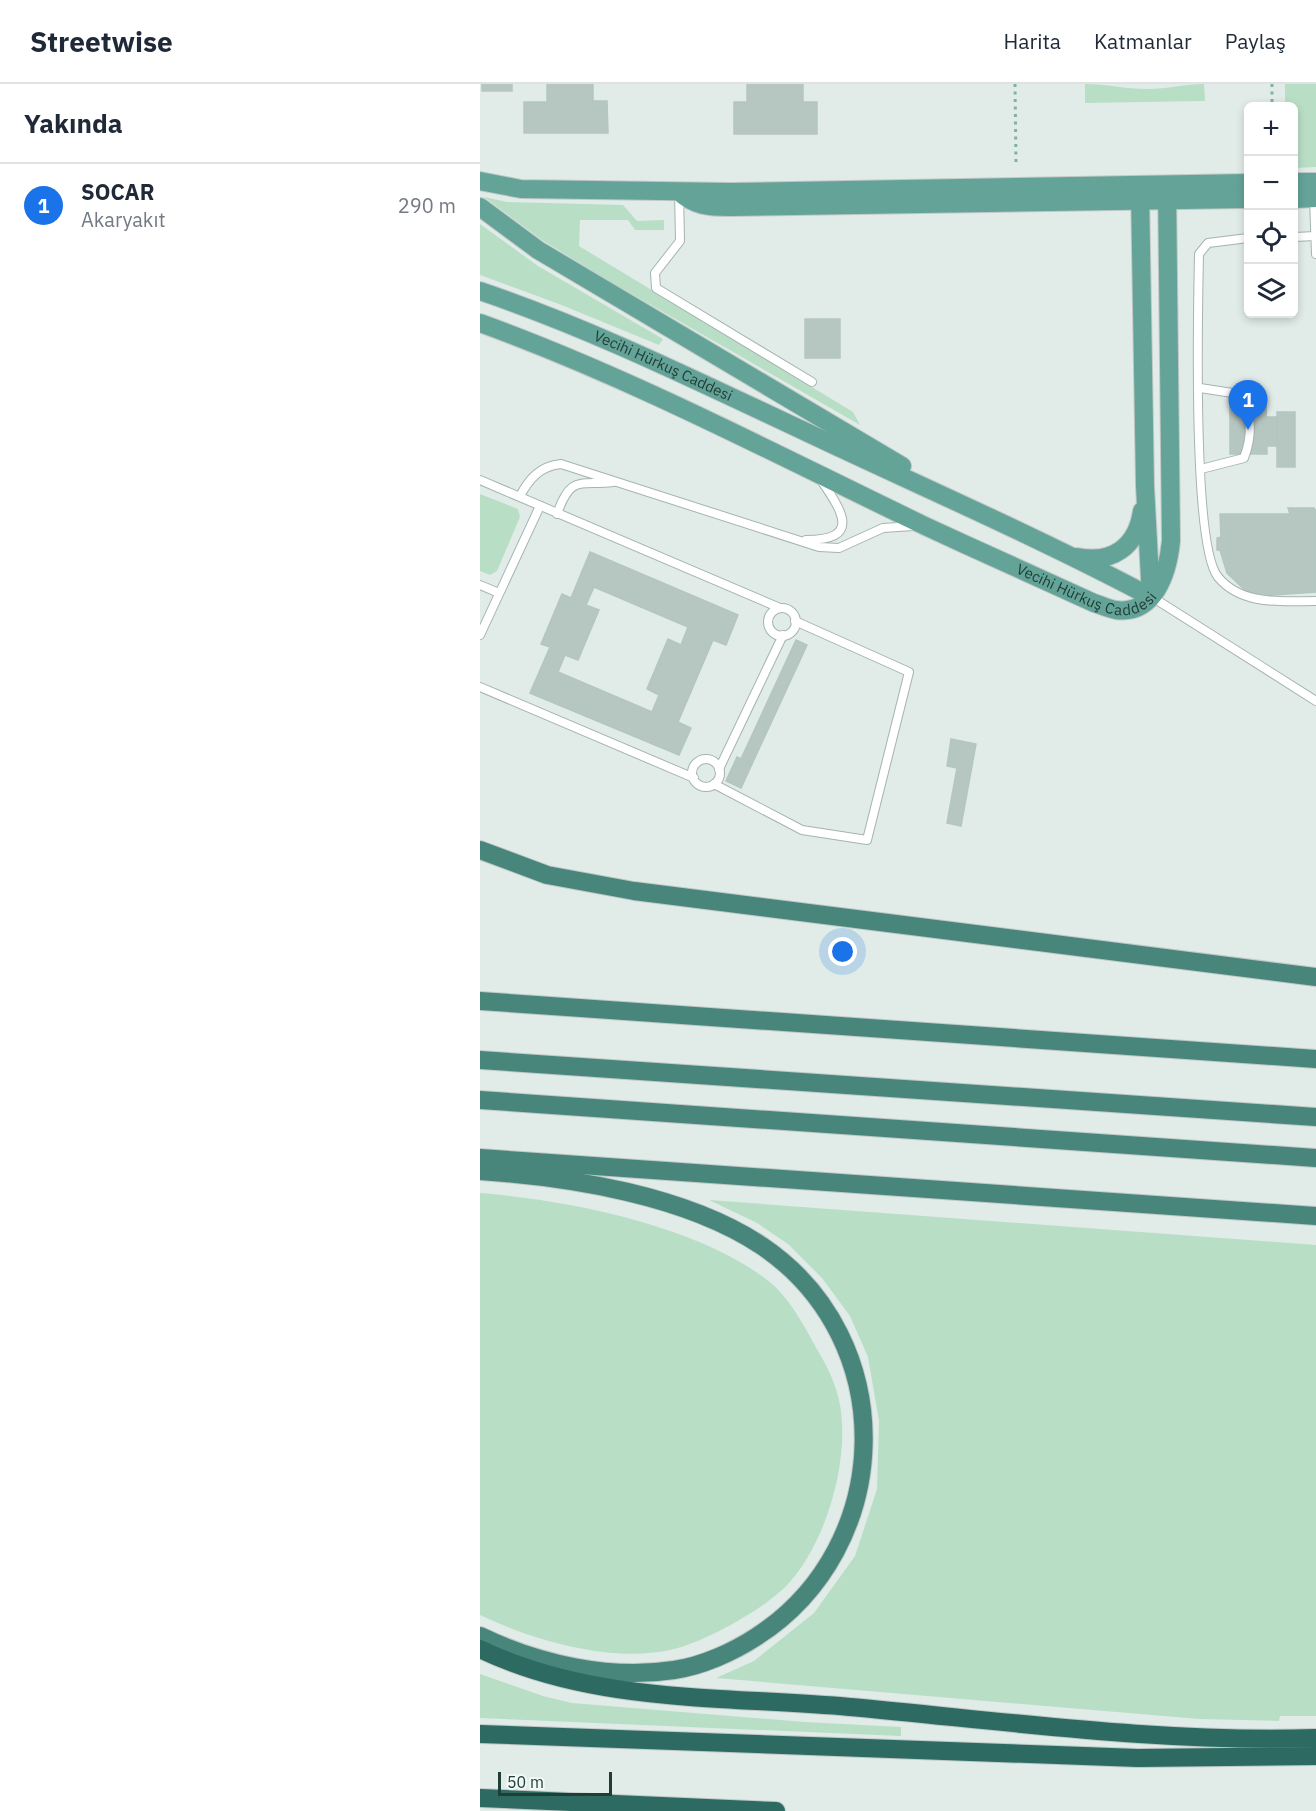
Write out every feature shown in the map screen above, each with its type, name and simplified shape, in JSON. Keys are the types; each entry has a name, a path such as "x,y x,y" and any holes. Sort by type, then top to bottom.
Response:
{"highway":[{"path":"480,850 547,875 634,891 1316,976"},
{"path":"480,1001 1316,1059"},
{"path":"480,1060 1316,1117"},
{"path":"480,1100 1316,1158"},
{"path":"480,1158 1316,1216"},
{"path":"480,1171 573,1181 651,1199 733,1229 762,1246 804,1283 825,1310 847,1350 860,1396 864,1452 854,1510 829,1564 792,1610 745,1644 704,1662 676,1670 623,1674 559,1663 480,1636"},
{"path":"480,1649 569,1679 664,1694 1191,1737 1295,1748 1316,1756"},
{"path":"480,1734 1138,1758 1295,1748 1316,1738"},
{"path":"480,1798 776,1811"}],"main road":[{"path":"480,181 521,189 679,192 692,203 706,207 1140,193 1244,199"},
{"path":"1167,193 1244,183"},
{"path":"1298,184 1315,192"},
{"path":"1298,197 1315,192"},
{"path":"1140,193 1145,486 1151,597"},
{"path":"1151,597 1161,582 1170,558 1171,541 1167,193"},
{"path":"480,207 538,250 888,456 937,492"},
{"name":"Vecihi Hürkuş Caddesi","path":"480,291 569,323 661,363 1072,556 1151,597 1145,605 1132,610 1116,610 926,526 600,369 480,323"},
{"path":"1072,556 1091,559 1110,556 1130,544 1140,520 1145,486"}],"lane":[{"path":"679,192 680,242 655,273 656,288 812,382"},
{"path":"1315,192 1316,254"},
{"path":"1298,237 1316,236"},
{"path":"1244,238 1208,243 1199,254 1201,470 1205,543 1209,562 1218,577 1236,593 1264,601 1316,601"},
{"path":"1200,388 1239,394 1248,405 1249,443 1244,458 1237,462 1201,470"},
{"path":"520,496 533,477 551,465 561,464 599,474 613,482 819,547 839,548 883,528 926,526"},
{"path":"800,540 832,537 840,533 844,524 840,506 816,472"},
{"path":"480,480 792,613 795,621 793,630 783,635 719,769 719,776 714,783 702,786 694,778 480,687"},
{"path":"557,514 569,491 577,484 613,482"},
{"path":"480,635 540,506"},
{"path":"480,585 499,593"},
{"path":"1151,597 1316,701"},
{"path":"780,608 770,616 768,625 773,632 783,635"},
{"path":"714,783 802,830 867,840 909,672 795,621"},
{"path":"694,778 694,766 701,760 714,761 719,769"}],"path":[{"path":"1015,84 1016,164"},
{"path":"1272,84 1272,102"}],"green space":[{"path":"1085,84 1147,89 1204,84 1205,101 1085,103"},
{"path":"1285,84 1316,84 1316,167 1298,168 1298,102 1285,102"},
{"path":"484,197 507,202 623,205 637,221 664,220 664,230 635,230 628,220 580,220 579,246 853,412 860,425 611,282 542,240"},
{"path":"480,224 538,266 663,339 659,345 480,275"},
{"path":"480,494 518,509 520,517 497,571 490,575 480,571"},
{"path":"480,1193 553,1202 632,1219 671,1231 742,1263 771,1283 798,1315 829,1370 839,1398 842,1427 841,1451 832,1500 814,1547 788,1584 766,1603 703,1639 674,1649 651,1653 626,1654 575,1647 501,1625 480,1615"},
{"path":"709,1200 1316,1245 1316,1716 1280,1716 1279,1721 1199,1719 716,1678 754,1661 814,1613 855,1556 877,1489 879,1421 868,1357 850,1316 822,1278 788,1244 757,1223"},
{"path":"480,1674 543,1696 572,1703 805,1722 901,1727 901,1736 480,1718"}],"building":[{"path":"482,84 512,84 512,91 482,91"},
{"path":"547,84 593,84 593,101 607,101 608,133 524,133 524,102 547,102"},
{"path":"747,84 803,84 803,102 817,102 817,134 734,134 734,102 747,102"},
{"path":"805,319 840,319 840,358 805,358"},
{"path":"1266,398 1267,454 1230,454 1230,399"},
{"path":"1277,412 1295,412 1295,467 1277,467"},
{"path":"1266,417 1277,417 1277,446 1267,446"},
{"path":"1288,508 1314,508 1316,511 1316,592 1258,596 1246,591 1227,573 1220,550 1217,550 1217,538 1221,537 1220,514 1290,514"},
{"path":"590,552 738,615 726,645 713,640 678,722 691,728 679,755 530,693 550,647 541,644 562,594 571,598","holes":["594,587 688,627 681,645 668,639 647,689 659,695 652,712 558,672 565,655 578,660 599,610 586,605"]},
{"path":"796,640 807,645 752,764 741,759"},
{"path":"951,739 976,744 961,826 947,823 957,768 947,766"},
{"path":"737,757 752,764 741,788 726,781"}],"place":[{"name":"SOCAR","path":"1248,430"}]}
